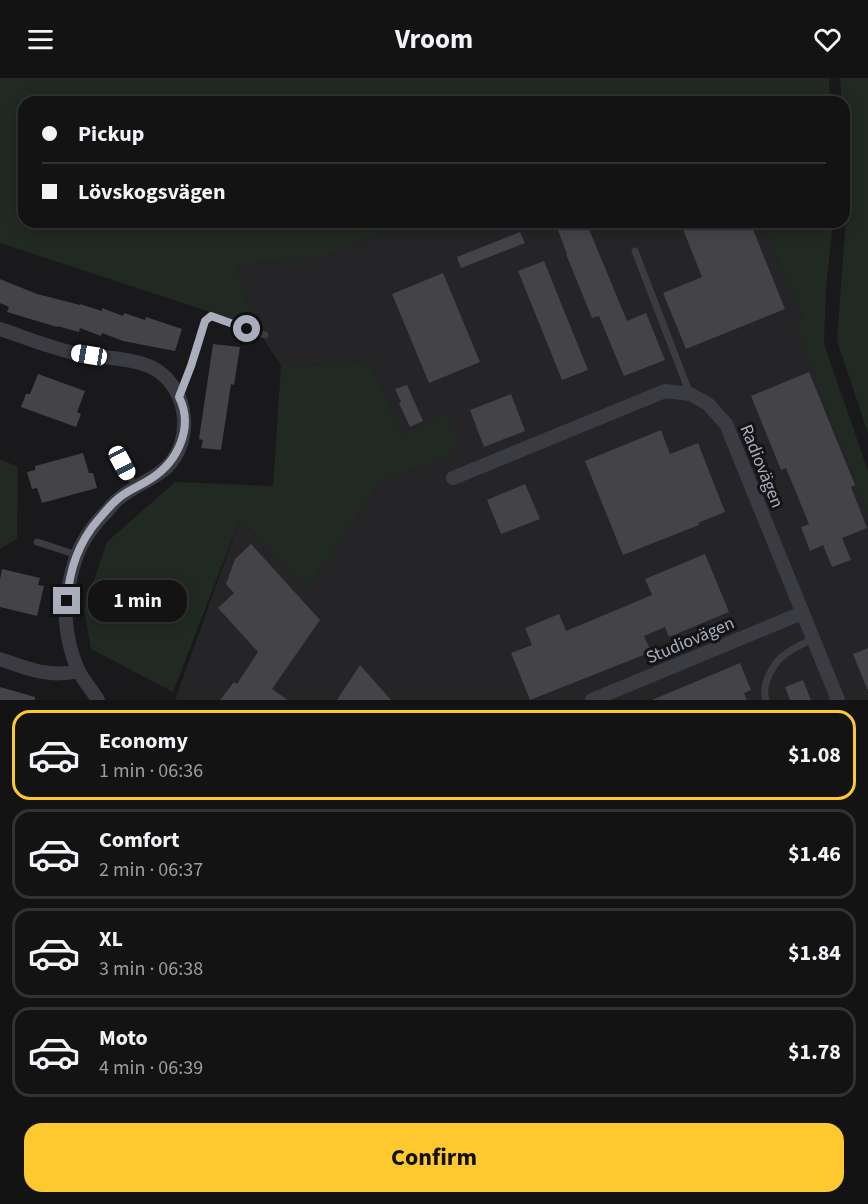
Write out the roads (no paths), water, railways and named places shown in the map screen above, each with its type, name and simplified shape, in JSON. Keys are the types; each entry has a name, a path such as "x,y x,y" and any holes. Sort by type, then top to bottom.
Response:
{"street":[{"path":"0,329 48,346 140,363 158,371 168,380 175,389 182,406 185,423 181,444 168,466 120,497 97,521 80,547 69,582 65,620 72,651 79,671 98,700"},
{"path":"453,478 665,391 690,394"},
{"name":"Radiovägen","path":"690,394 708,404 726,424 838,700"},
{"name":"Studiovägen","path":"592,700 802,613"},
{"path":"0,659 30,670 65,674 79,671"}],"lane":[{"path":"634,251 690,394"},
{"path":"179,397 205,321 211,316 265,335"},
{"path":"116,452 136,488"},
{"path":"37,542 77,556"},
{"path":"766,700 764,695 767,678 781,657 813,639"}]}
